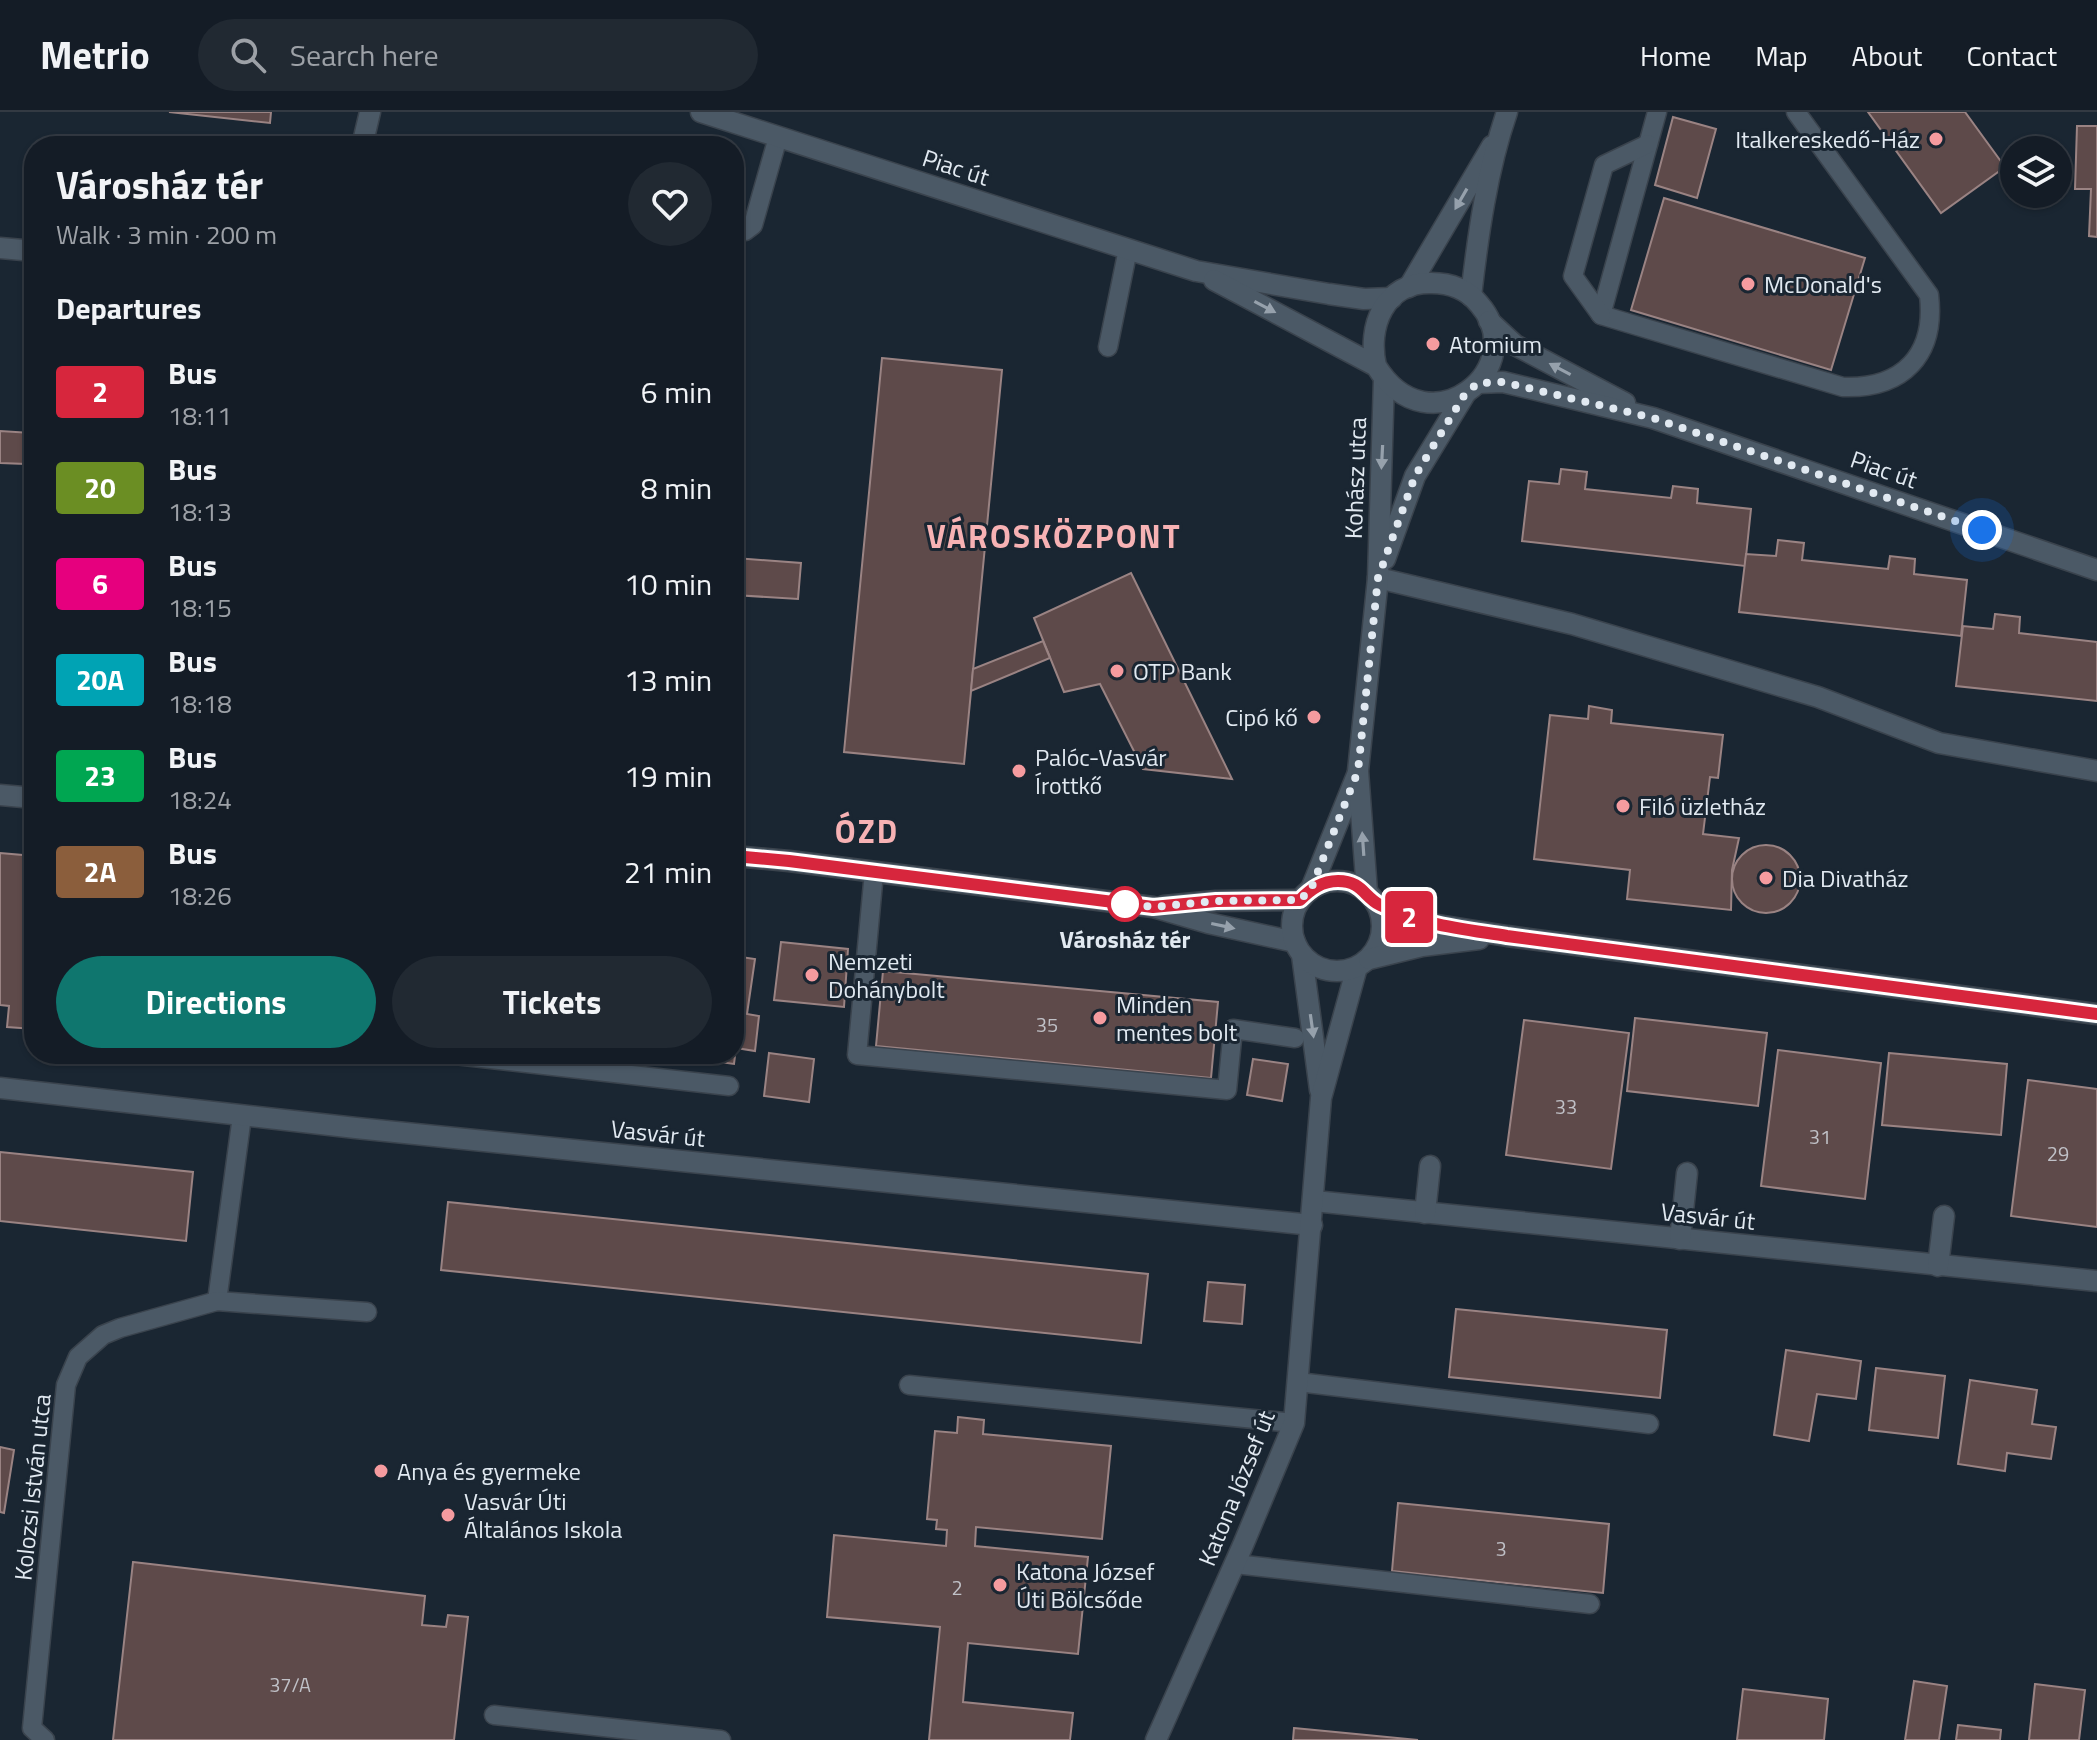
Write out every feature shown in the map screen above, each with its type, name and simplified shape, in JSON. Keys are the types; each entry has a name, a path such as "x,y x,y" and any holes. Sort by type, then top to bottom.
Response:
{"street":[{"path":"362,112 362,136"},
{"path":"364,136 370,112"},
{"name":"Piac út","path":"701,112 1196,271"},
{"path":"1380,372 1372,348 1380,312 1400,293 1503,122"},
{"path":"1471,296 1477,247 1503,122"},
{"path":"0,248 24,250"},
{"path":"1196,271 1364,299 1400,293 1425,282 1457,287 1471,296 1489,321 1515,345 1653,418"},
{"path":"1196,271 1380,372 1397,391 1413,400 1431,403 1448,401 1471,389 1503,382 1653,418"},
{"path":"1471,389 1488,369 1492,354 1493,337 1489,321"},
{"name":"Kohász utca","path":"1371,897 1358,771 1378,578 1380,372"},
{"name":"Kohász utca","path":"1378,578 1415,476 1471,389"},
{"name":"Piac út","path":"1653,418 2097,570"},
{"path":"1378,578 1548,617 1818,697 1939,743 2097,771"},
{"name":"Kohász utca","path":"1305,894 1358,771"},
{"path":"0,795 24,797"},
{"path":"744,857 1153,907 1298,948 1313,965 1327,970 1342,971 1422,946 1507,936"},
{"path":"1153,907 1305,894 1324,883 1339,881 1353,884 1371,897 1425,923 2097,1014"},
{"path":"1305,894 1294,913 1292,928 1298,948 1321,1098"},
{"path":"1321,1098 1363,963 1378,946 1382,932 1382,917 1371,897"},
{"name":"Vasvár út","path":"0,1088 242,1116 1312,1225"},
{"name":"Katona József út","path":"1156,1740 1294,1423 1321,1098"},
{"path":"1425,1213 1430,1166"},
{"path":"1680,1239 1687,1173"},
{"name":"Vasvár út","path":"1314,1201 2097,1281"},
{"path":"1938,1266 1944,1216"}],"lane":[{"path":"1601,315 1657,112"},
{"path":"1648,144 1604,165 1573,276 1601,315 1843,387 1864,388 1885,383 1904,372 1918,356 1928,337 1932,316 1929,295 1796,112"},
{"path":"744,231 753,225 778,137"},
{"path":"1108,347 1128,249"},
{"path":"874,872 857,1055 1227,1090 1233,1029 1295,1038"},
{"path":"534,1064 729,1086"},
{"path":"242,1116 217,1301 367,1312"},
{"name":"Kolozsi István utca","path":"38,1734 66,1385 71,1369 89,1345 103,1335 217,1301"},
{"path":"1298,1382 1649,1424"},
{"path":"909,1385 1294,1423"},
{"path":"1235,1564 1590,1604"},
{"path":"494,1715 721,1740"}],"building":[{"path":"169,112 271,112 270,123"},
{"name":"Italkereskedő-Ház","path":"1868,112 1965,112 2000,160 2000,171 1941,213"},
{"path":"1673,117 1716,129 1697,198 1655,185"},
{"path":"2077,126 2097,126 2097,237 2089,236 2091,189 2075,189"},
{"name":"McDonald's","path":"1664,198 1865,258 1831,370 1631,310"},
{"path":"882,358 1002,370 964,764 844,752"},
{"path":"0,431 24,433 24,464 0,463"},
{"path":"1561,469 1587,472 1585,489 1671,498 1673,486 1698,489 1697,503 1751,509 1745,566 1522,541 1529,481 1559,484"},
{"path":"1778,540 1804,543 1802,560 1888,569 1890,556 1915,559 1914,574 1967,580 1961,636 1739,612 1746,554 1776,556"},
{"path":"744,559 801,563 798,599 744,596"},
{"name":"OTP Bank","path":"1131,573 1232,779 1143,769 1100,684 1064,692 1034,618"},
{"path":"1995,614 2020,617 2019,633 2097,642 2097,701 1956,686 1963,626 1993,629"},
{"path":"1043,641 1050,658 971,691 973,669"},
{"name":"Filó üzletház","path":"1589,706 1612,710 1611,723 1723,735 1718,778 1710,777 1703,834 1739,838 1732,870 1731,910 1627,899 1630,870 1534,859 1550,715 1588,719"},
{"name":"Dia Divatház","path":"1759,845 1773,845 1785,850 1795,860 1800,879 1795,898 1785,908 1773,913 1759,913 1747,908 1737,898 1732,886 1732,872 1737,860 1747,850"},
{"path":"0,853 24,855 24,1028 7,1027 9,1006 0,1005"},
{"name":"Nemzeti Dohánybolt","path":"781,942 848,949 844,1007 774,1000"},
{"path":"744,957 755,959 747,1014 759,1016 755,1051 744,1049"},
{"path":"883,971 1218,1002 1211,1078 876,1046"},
{"path":"1635,1018 1767,1033 1758,1106 1627,1091"},
{"path":"1524,1020 1629,1033 1611,1169 1506,1155"},
{"path":"1778,1050 1881,1063 1865,1199 1761,1186"},
{"path":"769,1053 814,1059 809,1102 764,1096"},
{"path":"1889,1053 2007,1064 2001,1135 1882,1125"},
{"path":"1253,1059 1288,1064 1282,1101 1247,1095"},
{"path":"2028,1080 2097,1089 2097,1227 2011,1216"},
{"path":"0,1152 193,1172 186,1241 0,1221"},
{"path":"448,1202 1148,1274 1141,1343 441,1270"},
{"path":"1208,1282 1245,1285 1242,1324 1204,1321"},
{"path":"1456,1309 1667,1330 1660,1398 1449,1377"},
{"path":"1786,1350 1861,1361 1856,1399 1817,1394 1809,1441 1774,1435"},
{"path":"1876,1368 1945,1376 1938,1438 1869,1430"},
{"path":"1970,1380 2037,1390 2032,1424 2056,1427 2051,1459 2007,1453 2005,1471 1958,1464"},
{"path":"958,1417 984,1420 983,1434 1111,1446 1102,1539 976,1527 975,1546 1088,1557 1078,1654 968,1643 963,1702 1073,1713 1070,1740 929,1740 940,1627 827,1617 834,1535 946,1546 947,1530 936,1529 937,1520 927,1519 935,1431 957,1433"},
{"path":"0,1447 14,1450 4,1513 0,1512"},
{"path":"1398,1503 1609,1524 1603,1593 1392,1571"},
{"name":"Vasvár Úti Általános Iskola","path":"133,1562 425,1596 422,1625 446,1627 448,1615 468,1617 454,1740 113,1740"},
{"path":"1914,1681 1947,1686 1939,1740 1905,1740"},
{"path":"2035,1684 2085,1690 2079,1740 2029,1740"},
{"path":"1743,1689 1828,1699 1824,1740 1737,1740"},
{"path":"1958,1725 2001,1730 2000,1740 1956,1740"},
{"path":"1294,1728 1418,1740 1293,1740"}],"bus line":[{"name":"2","path":"744,857 1153,907 1216,901 1300,900 1311,889 1339,881 1367,892 1376,903 1425,923 2097,1014"}],"place":[{"name":"Italkereskedő-Ház","path":"1936,139"},
{"name":"McDonald's","path":"1748,284"},
{"name":"Atomium","path":"1433,344"},
{"name":"OTP Bank","path":"1117,671"},
{"name":"Cipó kő","path":"1314,717"},
{"name":"Palóc-Vasvár Írottkő","path":"1019,771"},
{"name":"Filó üzletház","path":"1623,806"},
{"name":"Dia Divatház","path":"1766,878"},
{"name":"Városház tér","path":"1125,904"},
{"name":"Nemzeti Dohánybolt","path":"812,975"},
{"name":"Minden mentes bolt","path":"1100,1018"},
{"name":"Anya és gyermeke","path":"381,1471"},
{"name":"Vasvár Úti Általános Iskola","path":"448,1515"},
{"name":"Katona József Úti Bölcsőde","path":"1000,1585"}],"district":[{"name":"VÁROSKÖZPONT","path":"1054,536"},
{"name":"ÓZD","path":"867,831"}],"route":[{"path":"1125,904 1122,903 1153,907 1216,901 1300,900 1311,889 1358,771 1378,578 1415,476 1465,394 1478,383 1503,382 1653,418 1982,530"}]}
